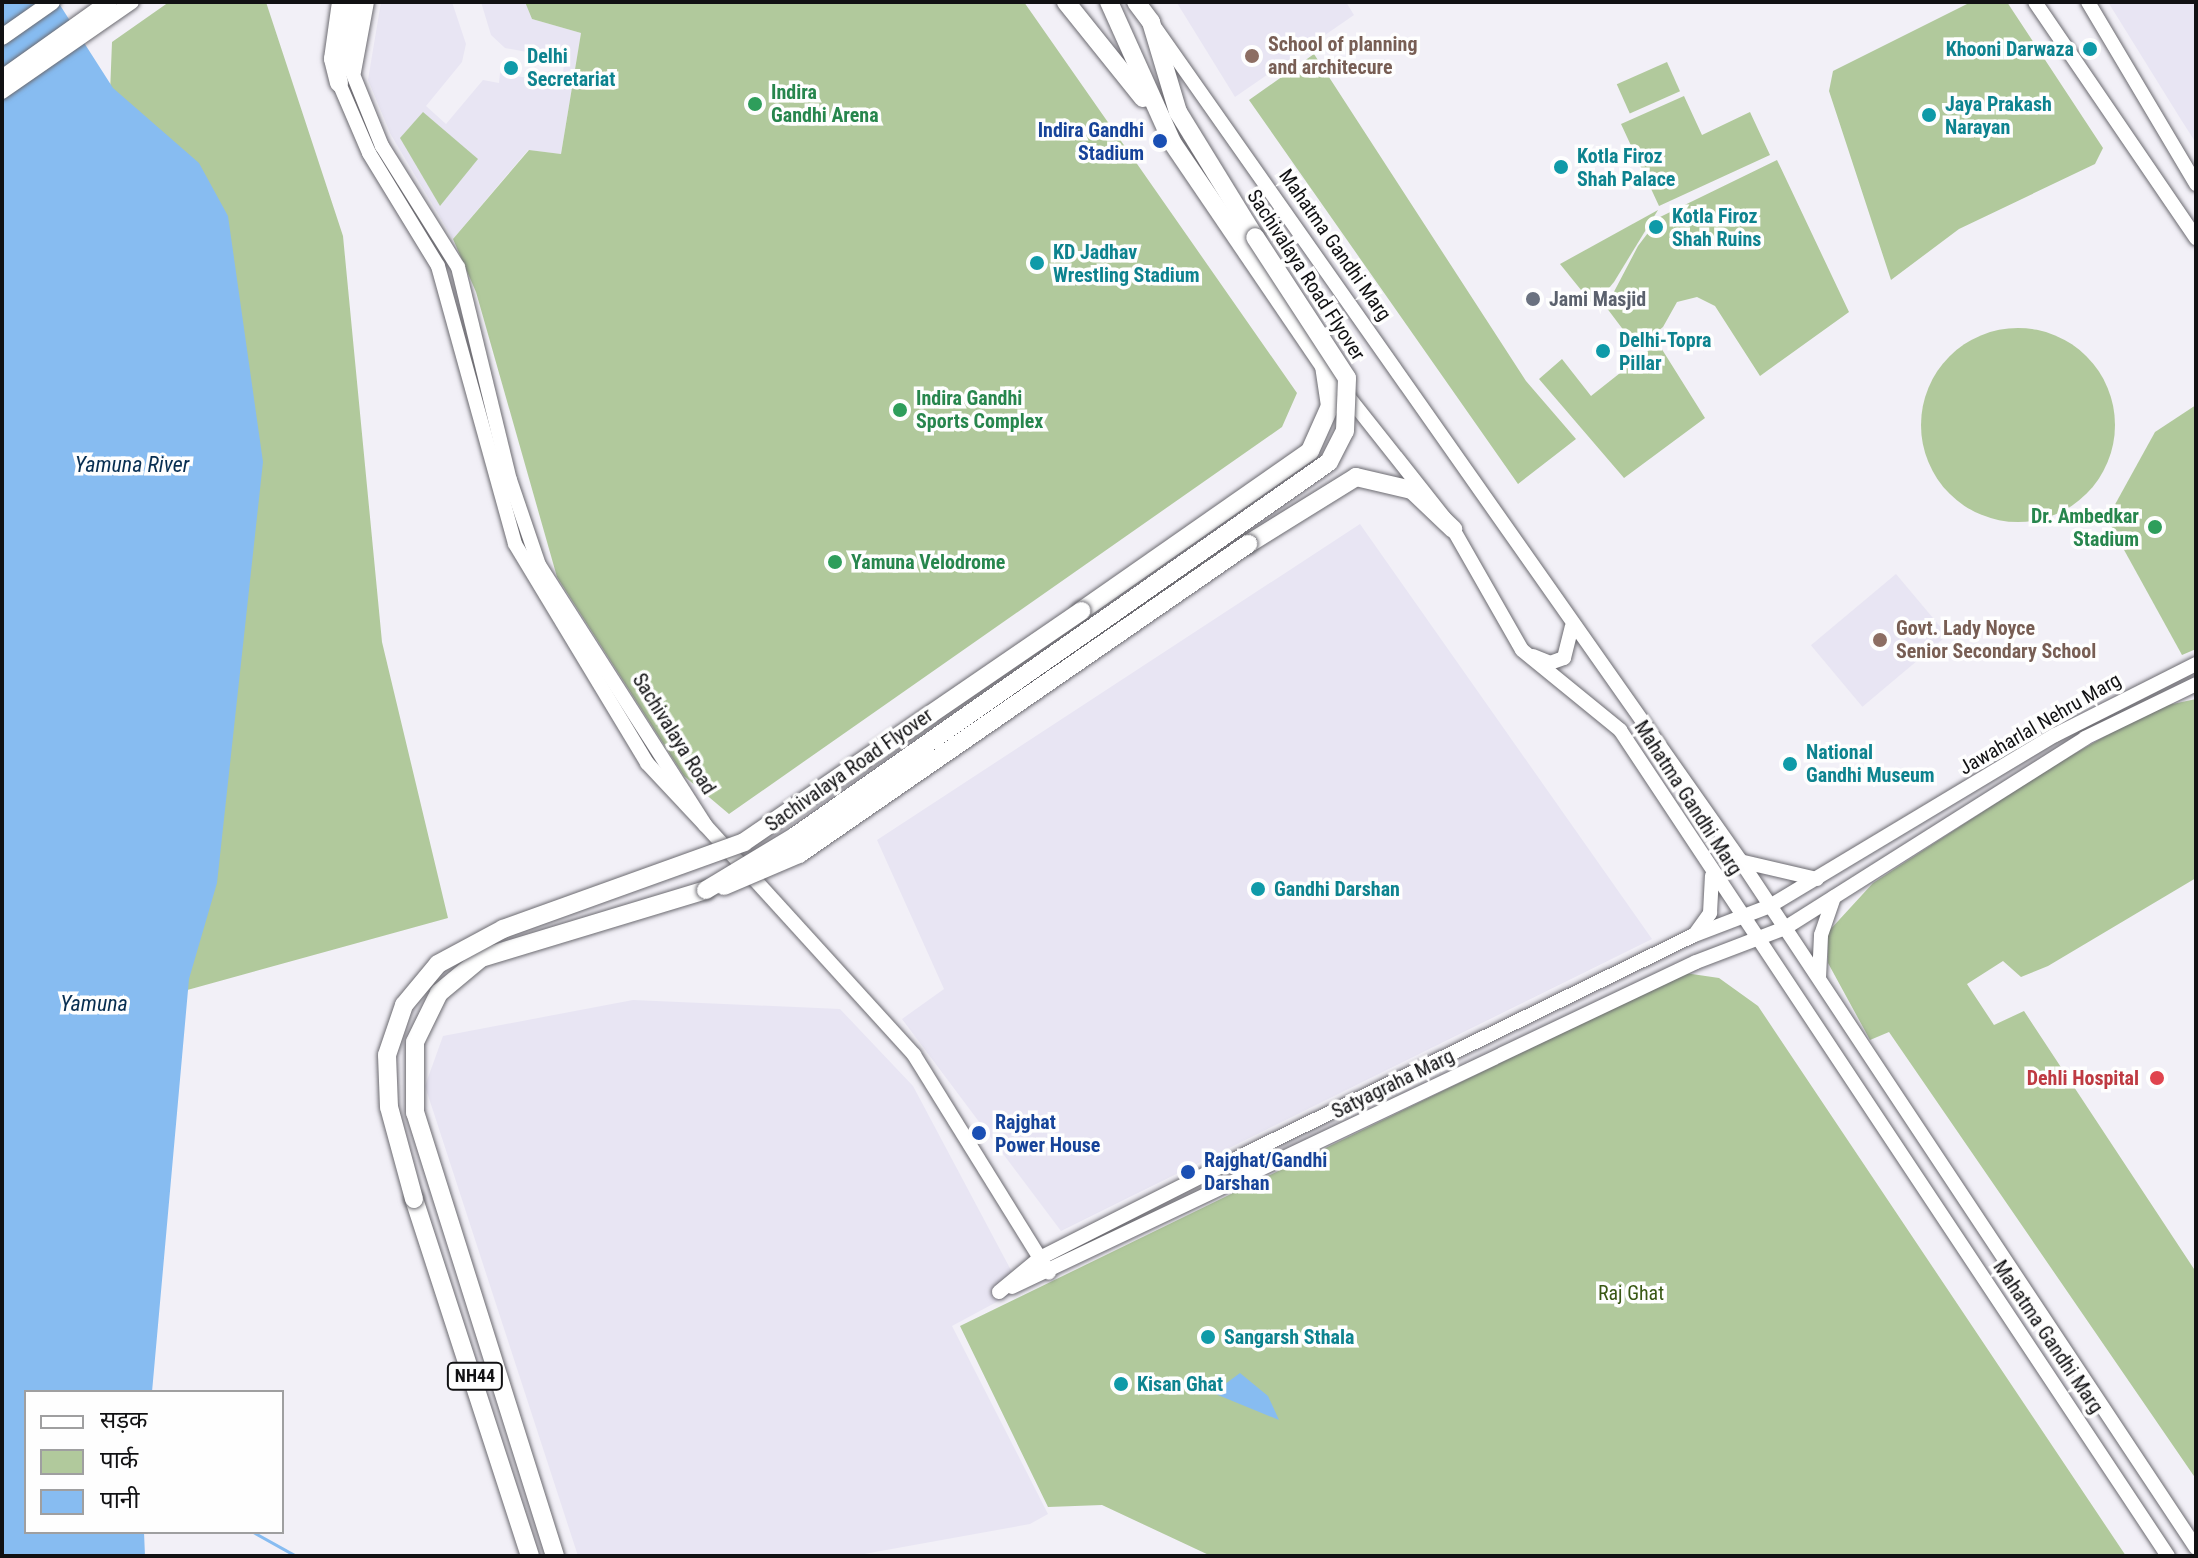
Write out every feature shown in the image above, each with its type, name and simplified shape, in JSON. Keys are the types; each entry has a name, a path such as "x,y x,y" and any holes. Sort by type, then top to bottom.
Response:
{"highway":[{"path":"341,2 333,59 346,79"},
{"path":"1066,2 1162,122"},
{"name":"Mahatma Gandhi Marg","path":"1109,2 1162,122 1218,217 1324,366"},
{"name":"Mahatma Gandhi Marg","path":"1136,2 1151,22"},
{"name":"Sachivalaya Road Flyover","path":"555,1556 437,1192 410,1077 420,1024 439,993 498,951 706,890 794,837 1316,474 1338,447 1350,396 1340,362 1214,174 1169,87 1151,22"},
{"name":"Sachivalaya Road Flyover","path":"530,1556 414,1199 391,1116 387,1055 404,1005 438,964 503,929 744,842 1274,479 1310,451 1326,426 1324,366"},
{"path":"706,890 749,880 799,854 1328,489 1356,477 1388,479 1453,529"}],"main road":[{"path":"2,37 52,2"},
{"path":"2,92 84,27 109,2"},
{"path":"2,78 84,27 132,2"},
{"path":"346,79 355,2"},
{"path":"346,79 367,2"},
{"path":"2035,2 2196,238"},
{"path":"2088,2 2196,184"},
{"name":"Mahatma Gandhi Marg","path":"1151,22 1740,860 2196,1548"},
{"name":"Sachivalaya Road","path":"346,79 367,108 421,220 438,266 503,513 529,572 598,665 709,830 914,1055 1049,1273"},
{"name":"Sachivalaya Road","path":"346,79 351,115 421,220 454,260 539,565 598,665"},
{"path":"351,115 367,108"},
{"path":"438,266 454,260"},
{"name":"Mahatma Gandhi Marg","path":"1324,366 1453,529 1522,650 1620,730 1712,876 2168,1556"},
{"path":"1522,650 1557,662 1573,645 1571,623"},
{"name":"Jawaharlal Nehru Marg","path":"1741,919 1819,879 2055,735 2196,664"},
{"name":"Jawaharlal Nehru Marg","path":"1757,940 1785,928 2085,738 2196,684"},
{"path":"1740,860 1777,875 1819,879"},
{"path":"1692,936 1710,913 1712,876"},
{"path":"1819,979 1821,935 1834,897"},
{"name":"Satyagraha Marg","path":"1741,919 1692,936 1040,1258 999,1292 1049,1273 1696,962 1757,940"}],"shaded area":[{"path":"381,2 452,2 466,44 462,62 426,106 446,124 483,80 499,83 500,73 561,84 565,59 505,48 491,35 481,2 525,2 532,19 581,33 561,154 528,150 453,239 391,135 368,80"},
{"name":"School of planning and architecure","path":"1346,2 1354,15 1235,97 1177,3"},
{"path":"2108,2 2196,2 2196,143 2180,118"},
{"name":"Gandhi Darshan","path":"1360,524 1652,939 1061,1231 902,1019 944,989 877,840"},
{"name":"Govt. Lady Noyce Senior Secondary School","path":"1896,574 1947,635 1862,707 1811,645"},
{"path":"633,1000 840,1009 913,1086 1021,1289 952,1326 1048,1514 1030,1524 853,1556 578,1556 425,1086 443,1036"}],"green space":[{"path":"169,2 266,2 343,236 382,642 448,918 115,1010 97,426 112,42"},
{"name":"Indira Gandhi Sports Complex","path":"525,2 1024,2 1297,393 1282,427 729,814 684,776 557,577 476,292 453,239 529,150 561,154 581,33 532,19"},
{"path":"1971,2 2007,2 2103,148 2095,164 1959,229 1891,280 1829,91 1833,71"},
{"path":"1314,54 1526,381 1576,439 1518,484 1249,100"},
{"path":"1667,62 1680,91 1630,114 1617,84"},
{"path":"1684,96 1702,135 1750,112 1770,155 1659,206 1621,124"},
{"path":"423,112 478,159 440,206 400,138"},
{"path":"1777,160 1849,312 1760,376 1715,306 1697,297 1677,302 1663,327 1637,348 1606,307 1638,246 1660,217"},
{"path":"1658,210 1614,282 1594,306 1560,264"},
{"path":"2018,328 2055,336 2086,357 2107,388 2115,425 2107,462 2086,493 2055,514 2018,522 1981,514 1950,493 1929,462 1921,425 1929,388 1950,357 1981,336"},
{"path":"1658,343 1705,418 1624,478 1539,379 1562,359 1591,396"},
{"name":"Dr. Ambedkar Stadium","path":"2196,405 2196,649 2182,655 2107,519 2155,432"},
{"path":"2196,699 2196,878 2048,966 2021,977 2003,961 1967,984 1994,1025 2024,1011 2196,1272 2196,1479 1889,1032 1870,1040 1828,963 1828,932 1873,883 2055,765 2154,708"},
{"name":"Raj Ghat","path":"1685,973 1719,978 1758,1006 2126,1556 1211,1556 1102,1505 1048,1507 960,1326"}],"water":[{"name":"Yamuna River","path":"2,2 58,2 113,88 199,163 228,216 263,462 217,883 189,979 152,1390 24,1390 24,1534 144,1534 145,1556 2,1556"},
{"path":"1240,1373 1268,1396 1279,1420 1213,1393"}],"waterway":[{"path":"257,1534 296,1556"}],"place":[{"name":"Khooni Darwaza","path":"2090,49"},
{"name":"School of planning and architecure","path":"1252,56"},
{"name":"Delhi Secretariat","path":"511,68"},
{"name":"Indira Gandhi Arena","path":"755,104"},
{"name":"Jaya Prakash Narayan","path":"1929,115"},
{"name":"Indira Gandhi Stadium","path":"1160,141"},
{"name":"Kotla Firoz Shah Palace","path":"1561,167"},
{"name":"Kotla Firoz Shah Ruins","path":"1656,227"},
{"name":"KD Jadhav Wrestling Stadium","path":"1037,263"},
{"name":"Jami Masjid","path":"1533,299"},
{"name":"Delhi-Topra Pillar","path":"1603,351"},
{"name":"Indira Gandhi Sports Complex","path":"900,410"},
{"name":"Dr. Ambedkar Stadium","path":"2155,527"},
{"name":"Yamuna Velodrome","path":"835,562"},
{"name":"Govt. Lady Noyce Senior Secondary School","path":"1880,640"},
{"name":"National Gandhi Museum","path":"1790,764"},
{"name":"Gandhi Darshan","path":"1258,889"},
{"name":"Dehli Hospital","path":"2157,1078"},
{"name":"Rajghat Power House","path":"979,1133"},
{"name":"Rajghat/Gandhi Darshan","path":"1188,1172"},
{"name":"Sangarsh Sthala","path":"1208,1337"},
{"name":"Kisan Ghat","path":"1121,1384"}],"water label":[{"name":"Yamuna","path":"94,1004"}]}
